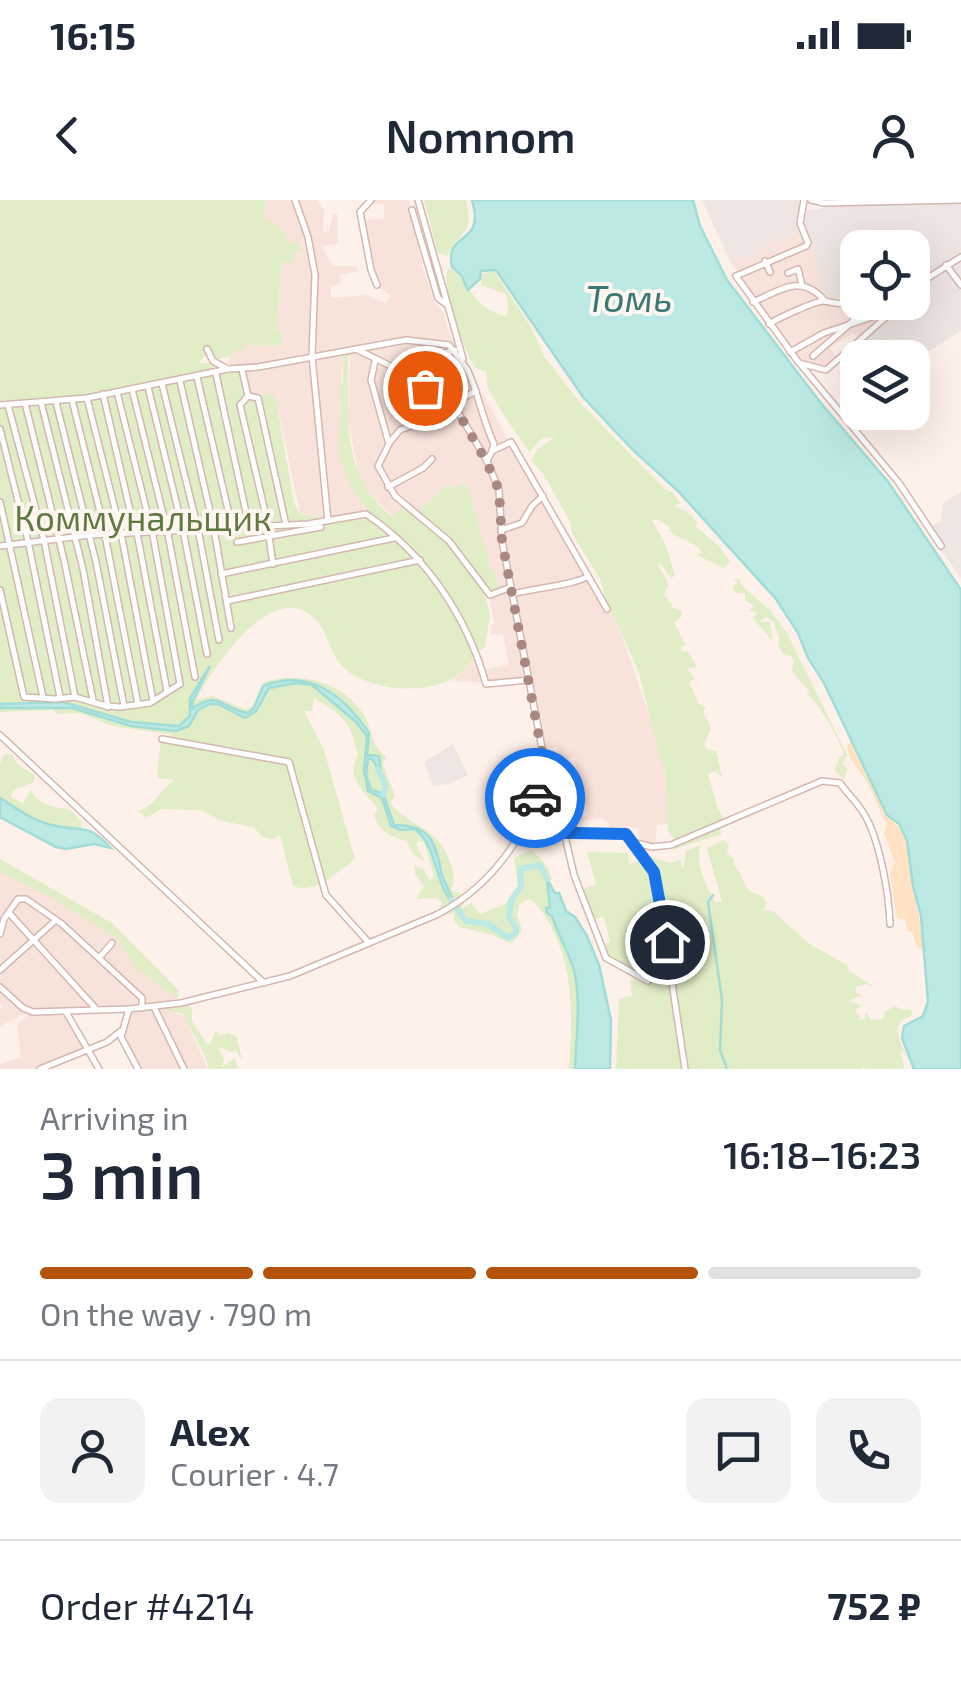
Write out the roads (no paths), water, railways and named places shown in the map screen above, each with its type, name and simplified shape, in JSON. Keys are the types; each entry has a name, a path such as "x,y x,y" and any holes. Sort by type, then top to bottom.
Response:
{"street":[{"path":"295,200 316,275 312,356 328,521"},
{"path":"370,200 360,212 377,285"},
{"path":"418,200 424,238"},
{"path":"940,546 876,453 790,352 736,276 808,243 800,224 806,202 961,200"},
{"path":"412,210 476,392 479,412 494,444 486,461"},
{"path":"930,276 961,256"},
{"path":"765,261 770,272"},
{"path":"946,265 961,286"},
{"path":"788,273 798,269 802,285"},
{"path":"753,302 788,284 802,285 825,301 840,304"},
{"path":"769,324 825,301"},
{"path":"813,356 853,320"},
{"path":"790,352 824,334 866,320"},
{"path":"799,363 821,370 830,366 882,320"},
{"path":"207,349 213,361 228,369 242,370 418,340 442,342 456,350 466,368"},
{"path":"0,987 29,1012 66,1012 154,1007 264,983 449,908 484,881 521,831 536,796 543,758 501,530 499,490 453,403 358,350"},
{"path":"422,385 429,358 456,350"},
{"path":"375,362 371,374 373,388 389,444"},
{"path":"76,696 44,540 4,405 87,398 228,369"},
{"path":"242,370 248,396"},
{"path":"216,374 249,526"},
{"path":"197,378 232,527"},
{"path":"180,380 214,529 231,628"},
{"path":"162,384 198,530 219,640"},
{"path":"422,385 432,401 431,416 400,430 389,444 378,466 388,487 455,548 490,594 580,582 588,576"},
{"path":"148,387 183,530 207,654"},
{"path":"132,390 167,531 195,677"},
{"path":"0,590 22,696 76,696 108,707 124,706 154,701 180,684 151,532 117,392"},
{"path":"453,403 476,392"},
{"path":"103,394 136,532 167,692"},
{"path":"248,396 258,398 286,525"},
{"path":"248,396 240,405 273,564"},
{"path":"87,398 121,534 154,701"},
{"path":"72,400 105,535 138,704"},
{"path":"56,401 90,536 124,706"},
{"path":"41,402 74,537 108,707"},
{"path":"25,403 59,538 93,700"},
{"path":"0,430 60,697"},
{"path":"492,451 510,442 607,608"},
{"path":"388,487 424,468 432,459"},
{"path":"501,530 522,523 544,496"},
{"path":"0,502 43,697"},
{"path":"0,546 136,532 286,525 368,515 420,560 438,583 476,649 486,684 528,680"},
{"path":"237,542 320,526"},
{"path":"221,574 394,538"},
{"path":"228,602 420,560"},
{"path":"0,735 264,983"},
{"path":"162,738 289,762 326,895 369,943"},
{"path":"632,842 652,848 665,846 822,782 840,783 868,822 887,892 890,924"},
{"path":"521,831 624,833 650,863 657,883 685,1069"},
{"path":"564,832 574,874 606,958 648,981"},
{"path":"0,934 18,899 26,899 56,920 142,998 142,1008"},
{"path":"9,913 96,1010"},
{"path":"0,970 56,920"},
{"path":"99,958 112,942"},
{"path":"154,1007 184,1069"},
{"path":"129,1009 122,1031 125,1046 138,1069"},
{"path":"66,1012 99,1069"},
{"path":"40,1069 112,1039 122,1031"},
{"path":"112,1039 125,1046"}],"water":[{"name":"Томь","path":"472,200 693,200 700,226 727,280 840,430 889,483 961,590 961,1069 914,1069 902,1038 904,1026 923,1016 928,1002 921,916 907,840 899,824 887,815 798,633 776,599 678,491 583,397 496,270 481,271 480,279 468,290 452,267 451,255 470,232 475,215"},
{"path":"210,666 193,708 216,700 248,713 263,686 295,680 324,688 348,707 369,733 367,755 379,756 381,773 368,759 366,775 371,790 383,793 394,825 415,828 428,836 453,903 423,837 415,829 391,826 382,798 368,791 364,771 367,736 312,685 297,683 269,688 256,711 245,718 210,704 198,710 189,726 176,731 131,726 72,708 0,708 0,704 63,702 131,722 179,726 190,716 190,698"},
{"path":"0,798 45,823 89,831 111,848 94,844 56,847 0,817"},
{"path":"547,879 587,936 599,965 611,1020 610,1069 575,1069 577,986 570,959 552,916 547,913"}],"waterway":[{"path":"378,769 386,787 383,795"},
{"path":"451,900 466,921 488,924 508,938 516,933 509,918 511,900 521,887 520,869 540,865 547,879"},
{"path":"713,895 708,902 722,1000 720,1050 727,1069"}],"park label":[{"name":"Коммунальщик","path":"143,517"}]}
